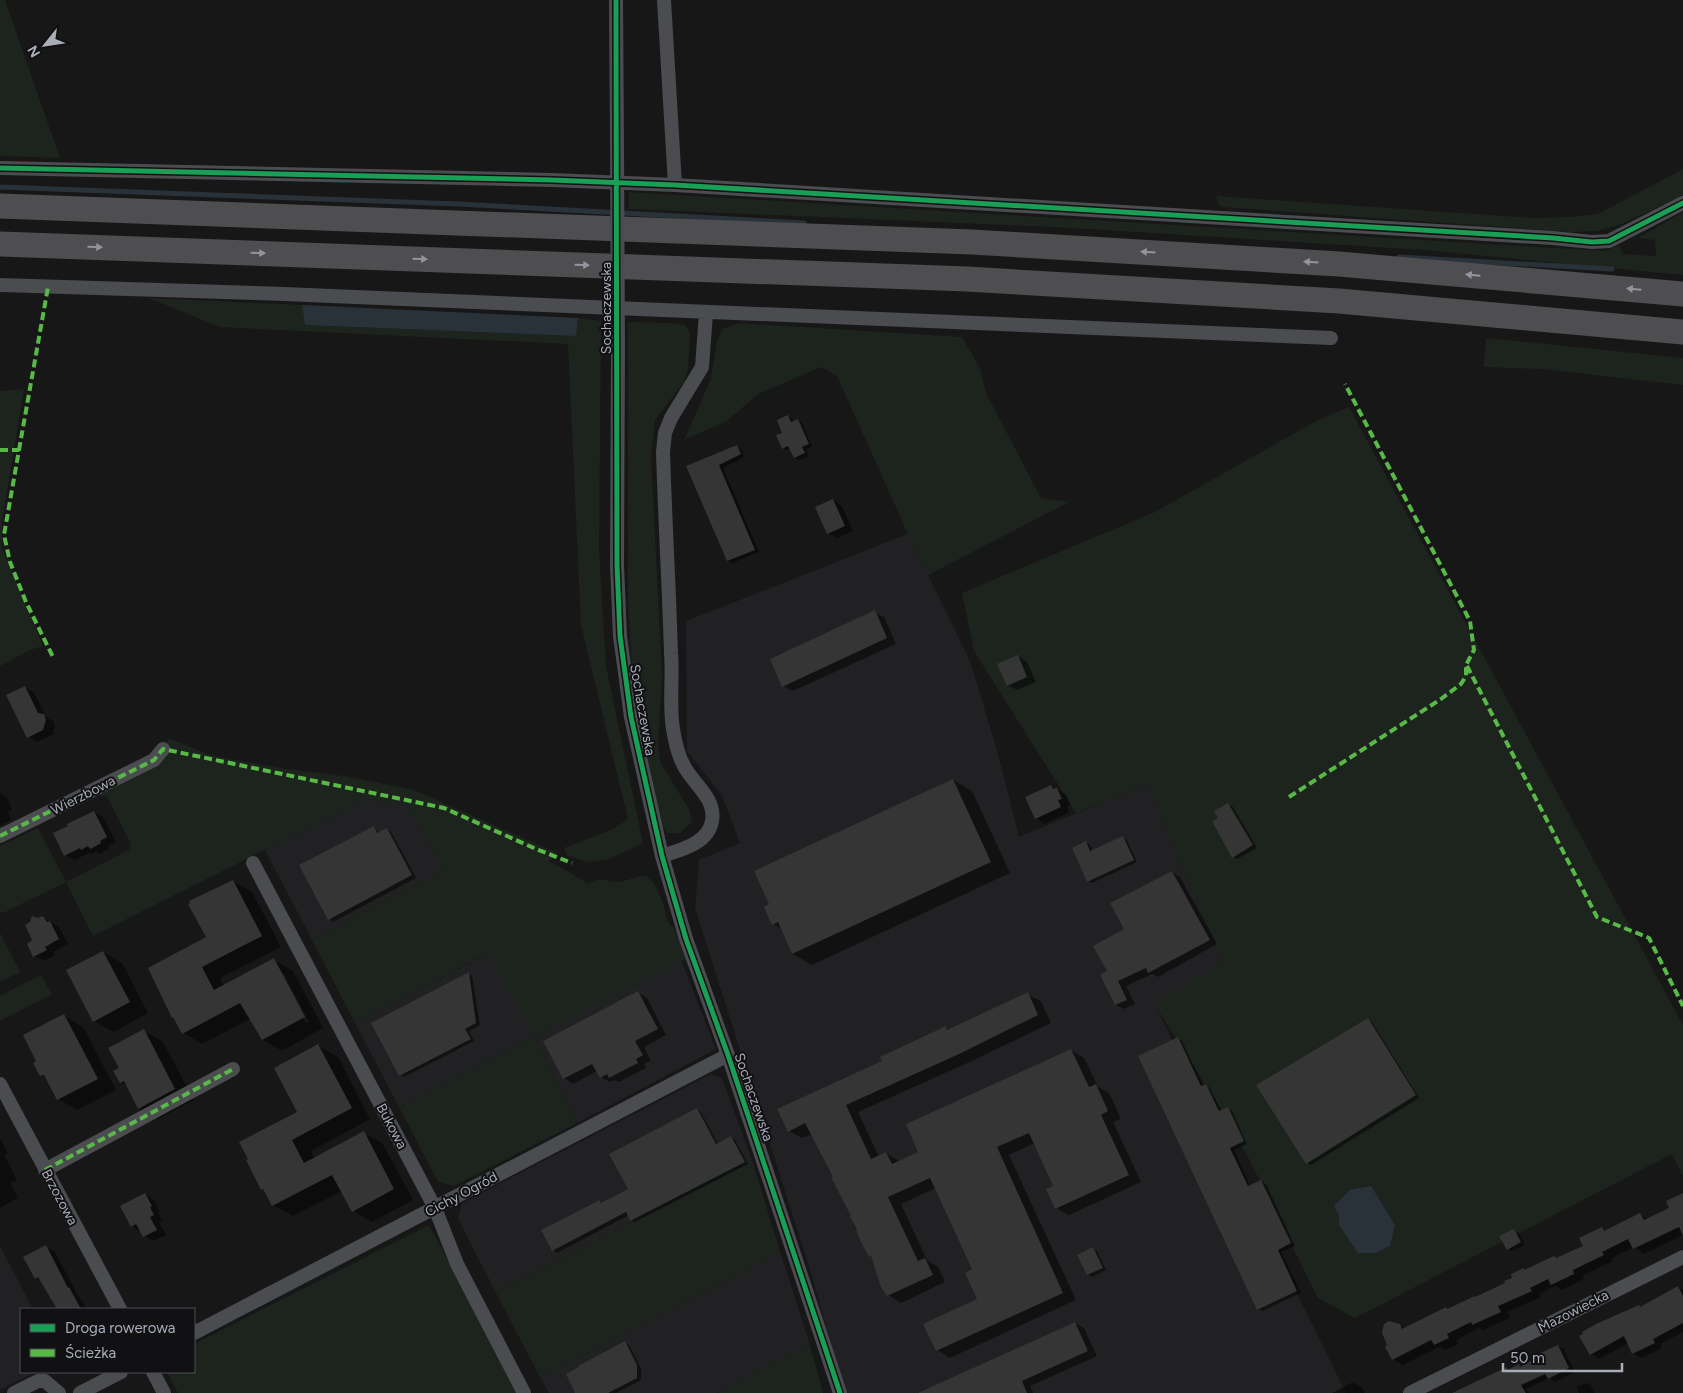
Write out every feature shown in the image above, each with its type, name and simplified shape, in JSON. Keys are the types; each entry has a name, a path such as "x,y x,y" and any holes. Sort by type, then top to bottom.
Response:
{"highway":[{"path":"0,206 972,242 1339,264 1683,294"},
{"path":"0,244 977,280 1338,301 1683,332"}],"street":[{"name":"Sochaczewska","path":"616,0 617,565 620,636 630,717 662,856 686,940 728,1055 840,1393"},
{"path":"664,0 675,185"},
{"path":"0,168 552,180 675,185 1543,237 1592,242 1609,241 1683,203"},
{"path":"0,285 294,295 1331,338"},
{"name":"Sochaczewska","path":"662,856 688,848 702,838 712,824 713,813 710,801 684,767 677,750 672,728 672,666 663,452 671,418 702,367 706,313"},
{"name":"Wierzbowa","path":"0,836 154,760 163,749"},
{"name":"Bukowa","path":"253,862 435,1208 457,1264 524,1393"},
{"name":"Cichy Ogród","path":"195,1332 728,1055"},
{"path":"45,1170 233,1069"},
{"name":"Brzozowa","path":"0,1084 119,1308"},
{"name":"Mazowiecka","path":"1410,1393 1683,1257"},
{"path":"80,1393 118,1373"},
{"path":"154,1373 164,1393"},
{"path":"14,1393 38,1381 45,1381 59,1393"}],"shaded area":[{"path":"0,0 5,0 60,158 0,156"},
{"path":"1683,169 1683,196 1619,225 1596,231 1573,232 1222,207 1219,205 1216,196 1533,218 1572,217 1598,214"},
{"path":"629,192 1605,251 1619,245 1623,254 1656,256 1655,240 1638,238 1683,212 1683,275 1424,250 1055,227 629,209"},
{"path":"149,298 302,305 306,325 575,336 578,318 601,321 599,550 606,666 643,843 609,859 589,862 567,856 564,848 613,829 628,819 581,625 568,344 220,327"},
{"path":"302,305 578,318 576,336 305,325"},
{"path":"628,322 685,325 690,333 688,369 684,382 655,420 651,456 662,676 658,745 661,764 689,809 692,822 680,833 667,833 659,821 655,808 633,684 628,605"},
{"path":"739,323 962,337 980,368 986,393 1041,498 1069,502 928,575 837,376 821,367 758,394 727,421 684,440 711,379 717,341 722,329"},
{"path":"1486,338 1683,358 1683,385 1542,369 1484,367"},
{"path":"24,389 2,522 2,548 43,646 30,650 0,666 0,391"},
{"path":"1349,407 1683,1025 1683,1176 1672,1154 1355,1318 1318,1298 1249,1159 1219,1106 1154,1004 1222,962 1147,784 1076,813 974,651 962,593 1155,512 1318,420"},
{"path":"908,534 970,661 997,750 1019,837 1147,784 1222,962 1155,1005 1346,1393 845,1393 811,1273 695,908 699,860 740,843 722,796 687,751 686,621"},
{"path":"168,738 213,756 287,769 344,776 414,790 555,852 559,856 548,861 588,884 595,880 617,882 641,876 649,878 657,889 670,926 673,926 686,959 534,1037 488,953 355,1023 312,940 445,870 406,805 366,799 93,936 66,882 129,850 131,844 107,796 100,796 98,792 163,759"},
{"path":"366,799 406,805 445,870 312,940 265,850"},
{"path":"38,828 66,882 3,913 0,912 0,846"},
{"path":"0,933 20,972 0,982"},
{"path":"489,953 534,1037 399,1107 355,1023"},
{"path":"681,960 716,1049 577,1123 534,1037"},
{"path":"41,975 52,994 0,1021 0,996"},
{"path":"534,1037 577,1123 454,1186 438,1182 399,1107"},
{"path":"711,1074 722,1078 752,1160 496,1293 458,1219 462,1203"},
{"path":"752,1160 780,1251 540,1377 496,1293"},
{"path":"1371,1186 1395,1225 1390,1246 1375,1253 1358,1253 1339,1225 1339,1215 1334,1206 1350,1190"},
{"path":"429,1225 517,1393 178,1393 168,1373 195,1373 195,1343"},
{"path":"0,1246 32,1308 20,1308 20,1373 33,1373 0,1390"},
{"path":"780,1251 810,1345 717,1393 549,1393 540,1377"},
{"path":"810,1345 823,1393 717,1393"}],"building":[{"path":"788,415 791,422 798,419 809,444 802,447 805,453 794,458 788,446 782,449 776,435 782,433 777,420"},
{"path":"737,445 741,454 719,465 755,550 727,561 686,466"},
{"path":"833,499 845,526 827,534 815,507"},
{"path":"875,610 887,638 782,687 770,659"},
{"path":"1018,655 1027,677 1007,686 997,664"},
{"path":"25,686 38,713 44,714 46,720 43,730 27,738 6,695"},
{"path":"953,779 991,862 792,954 778,922 772,925 764,907 769,904 754,871"},
{"path":"1051,785 1053,789 1057,788 1062,799 1058,800 1061,807 1035,819 1025,797"},
{"path":"1228,803 1253,845 1232,858 1212,821 1218,818 1214,811"},
{"path":"94,811 107,837 90,849 88,846 81,850 80,848 64,856 53,833"},
{"path":"374,826 377,833 387,828 412,875 328,920 299,865"},
{"path":"1123,836 1134,860 1087,882 1072,848 1086,841 1090,851"},
{"path":"1172,871 1210,940 1148,973 1146,968 1118,981 1127,1000 1115,1005 1100,975 1107,971 1093,946 1124,929 1110,903"},
{"path":"233,880 262,936 202,967 214,990 274,958 305,1017 262,1040 240,1003 182,1034 172,1018 148,968 206,937 188,904 190,903 189,901"},
{"path":"32,916 38,918 43,916 47,922 50,921 59,939 45,947 47,950 33,957 27,944 32,940 25,925 30,922"},
{"path":"103,951 130,1002 93,1022 66,970"},
{"path":"469,972 476,1023 465,1029 471,1039 399,1076 371,1023"},
{"path":"638,991 658,1029 635,1041 643,1055 636,1059 638,1063 609,1078 607,1074 600,1078 592,1064 563,1079 543,1041"},
{"path":"1028,992 1038,1015 959,1054 846,1105 871,1159 886,1152 892,1164 918,1152 906,1124 1071,1049 1089,1087 1096,1084 1108,1111 1101,1115 1129,1175 1055,1209 1046,1189 1053,1186 1029,1133 997,1147 1063,1293 936,1351 923,1324 977,1299 965,1273 972,1269 930,1178 888,1197 918,1261 925,1258 933,1275 887,1296 881,1287 871,1256 869,1257 862,1244 851,1216 831,1177 833,1177 805,1123 788,1132 777,1109 882,1061 880,1057 946,1026 947,1030"},
{"path":"64,1014 98,1079 57,1100 44,1075 40,1076 33,1063 36,1061 23,1035"},
{"path":"1368,1018 1416,1095 1306,1164 1256,1085"},
{"path":"144,1029 175,1089 138,1109 124,1081 120,1083 113,1071 119,1068 108,1048"},
{"path":"1178,1037 1201,1086 1206,1084 1219,1111 1228,1107 1244,1141 1230,1148 1248,1186 1261,1180 1291,1243 1278,1250 1297,1291 1257,1310 1138,1056"},
{"path":"318,1044 352,1108 292,1140 304,1163 364,1131 394,1189 352,1212 332,1175 272,1206 263,1189 261,1190 239,1142 297,1112 274,1068"},
{"path":"697,1108 716,1144 731,1136 745,1162 630,1221 626,1212 552,1251 541,1230 600,1200 601,1203 628,1189 609,1154"},
{"path":"145,1193 152,1206 150,1207 154,1215 150,1217 157,1230 143,1237 136,1224 131,1227 120,1206"},
{"path":"1683,1193 1683,1236 1679,1227 1633,1249 1628,1239 1602,1252 1604,1255 1573,1270 1574,1274 1551,1285 1548,1279 1530,1288 1532,1291 1498,1306 1501,1312 1472,1325 1471,1322 1447,1334 1449,1338 1434,1345 1431,1340 1392,1360 1385,1347 1387,1345 1382,1333 1384,1324 1389,1321 1400,1324 1402,1329 1446,1307 1447,1309 1505,1283 1504,1281 1512,1278 1511,1274 1524,1268 1524,1270 1554,1256 1556,1258 1583,1246 1579,1238 1602,1227 1604,1231 1640,1213 1644,1220 1669,1208 1666,1201"},
{"path":"1514,1229 1521,1242 1507,1250 1499,1236"},
{"path":"46,1245 80,1308 56,1308 38,1277 35,1279 23,1257"},
{"path":"1093,1247 1103,1268 1087,1275 1077,1255"},
{"path":"1678,1286 1683,1296 1683,1323 1653,1339 1655,1343 1632,1354 1624,1336 1590,1355 1579,1336 1583,1334 1582,1332 1639,1305 1640,1307"},
{"path":"1075,1322 1088,1351 1022,1381 1027,1393 918,1393"},
{"path":"625,1341 637,1365 637,1378 608,1393 575,1393 566,1374"},
{"path":"1558,1345 1569,1368 1548,1379 1545,1374 1521,1385 1526,1393 1452,1393 1507,1367 1508,1370 1519,1364 1520,1367 1541,1355 1540,1353"}],"waterway":[{"path":"0,187 459,204 804,223"},
{"path":"1399,257 1612,269"}],"marked path":[{"path":"19,450 48,287"},
{"path":"1289,797 1441,699 1461,684 1466,676 1466,665 1474,650 1470,621 1345,384"},
{"path":"0,450 19,450 4,535 10,562 26,602 53,657"},
{"path":"1467,666 1597,917 1649,938 1683,1006"},
{"path":"0,836 154,760 163,749 444,808 572,863"},
{"path":"45,1170 233,1069"}],"cycle path":[{"path":"616,0 617,565 620,636 631,717 662,856 686,939 728,1055 840,1393"},
{"path":"0,168 552,180 675,185 1553,238 1592,242 1609,241 1683,203"}]}
